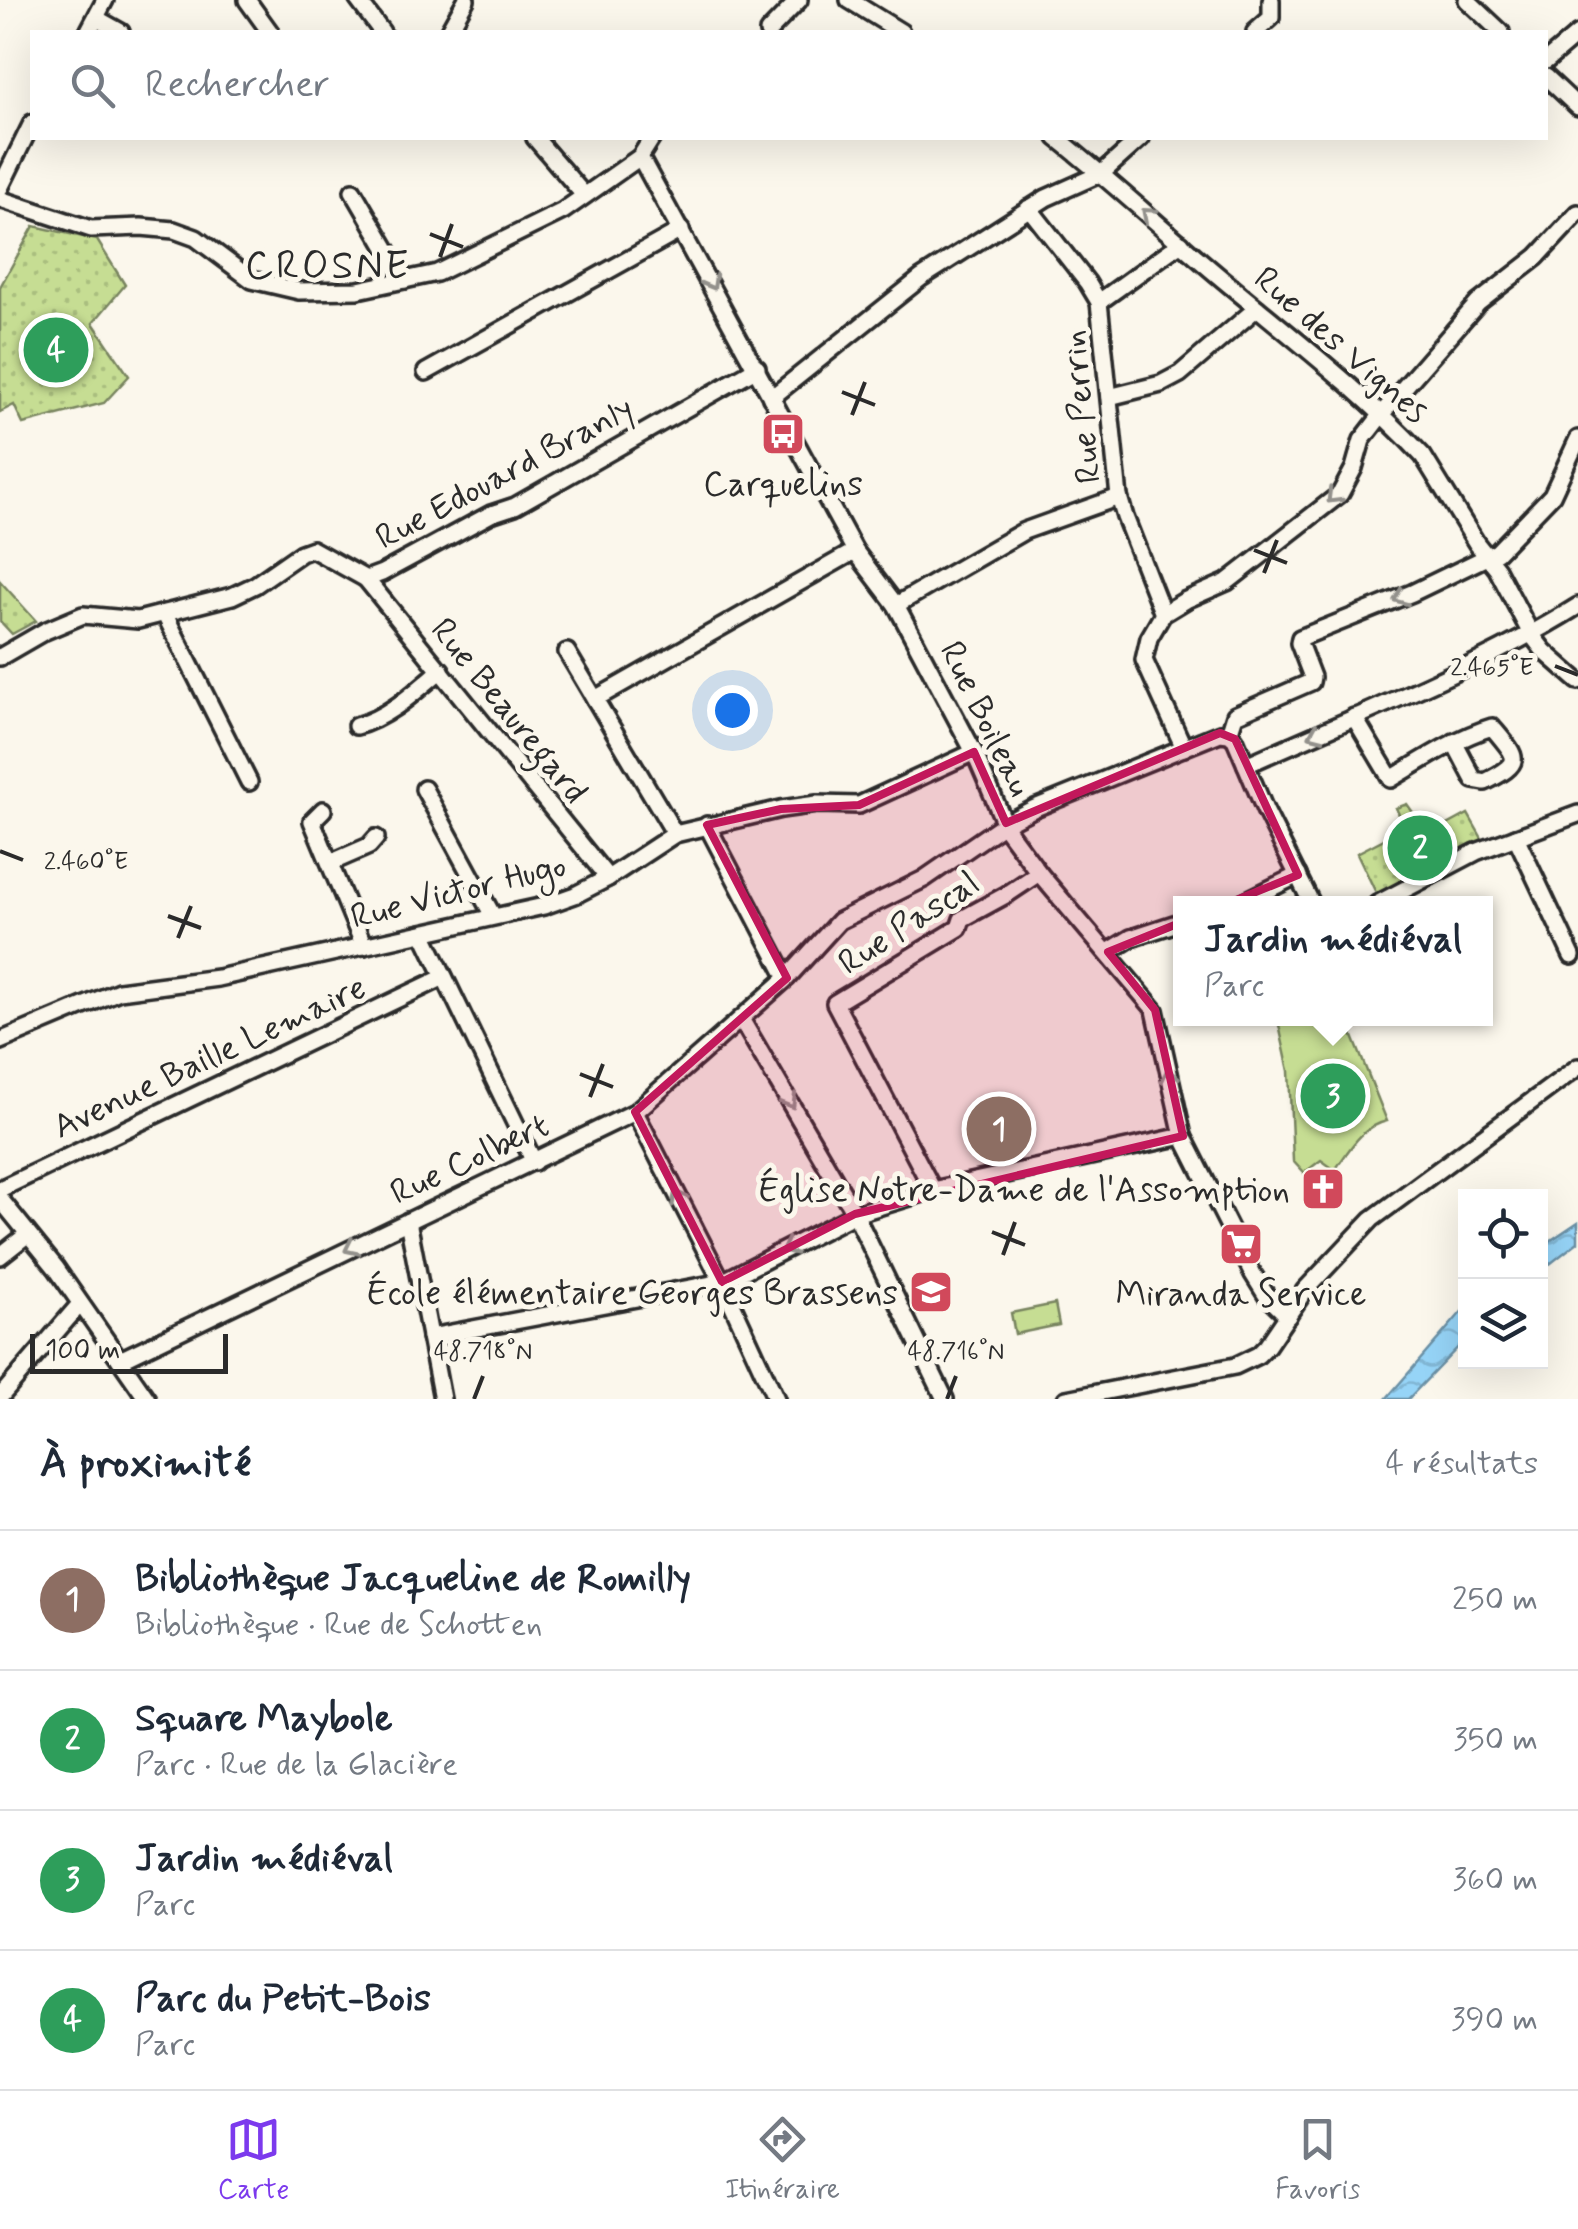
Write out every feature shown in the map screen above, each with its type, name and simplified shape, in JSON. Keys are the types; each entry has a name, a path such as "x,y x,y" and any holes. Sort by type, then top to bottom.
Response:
{"street":[{"path":"92,25 105,0"},
{"path":"247,0 269,30"},
{"path":"358,0 380,30"},
{"path":"449,30 466,0"},
{"path":"849,0 898,30"},
{"path":"1257,30 1271,18 1271,0"},
{"path":"1467,0 1498,30"},
{"path":"770,30 796,2"},
{"path":"1548,59 1577,36"},
{"path":"1548,79 1578,108"},
{"path":"0,188 30,127"},
{"path":"537,140 584,195"},
{"path":"0,199 90,229 174,230 196,238 252,280 298,291 358,290 437,273 563,210 640,157 651,140"},
{"name":"Rue des Vignes","path":"1060,140 1349,383 1423,456 1477,544 1497,569 1530,634 1544,652 1578,681"},
{"path":"772,398 921,278 1046,198 1102,173 1139,140"},
{"name":"Rue Boileau","path":"640,157 856,551 896,605 974,752 1004,824 1039,872 1155,1010 1183,1136 1258,1266 1266,1295 1288,1316"},
{"path":"352,190 405,280"},
{"name":"Rue Perrin","path":"1029,208 1099,302 1119,497 1163,614"},
{"path":"1184,748 1144,660 1149,638 1163,614 1228,582 1340,494 1354,468 1362,440 1381,414 1478,304 1537,258 1578,214"},
{"path":"426,372 682,230"},
{"path":"1099,302 1181,243"},
{"path":"1108,397 1161,384 1180,374 1257,308"},
{"name":"Rue Edouard Branly","path":"0,657 45,631 83,616 138,620 232,596 312,549 366,578 382,573 490,514 515,506 757,368"},
{"path":"1308,896 1235,739 1228,734 1235,715 1311,682 1298,643 1300,638 1412,593 1497,552 1552,495 1578,439"},
{"path":"896,605 1024,531 1119,497"},
{"path":"596,699 856,551"},
{"name":"Rue Beauregard","path":"366,578 608,878"},
{"path":"1246,765 1425,687 1578,606"},
{"path":"164,613 248,782"},
{"path":"567,652 675,834"},
{"path":"356,726 368,723 406,699 441,670"},
{"path":"1354,716 1390,778 1454,742"},
{"name":"Rue Colbert","path":"120,1360 634,1112 787,978 839,921 924,878 1034,808 1220,733 1228,734"},
{"name":"Rue Victor Hugo","path":"0,1041 119,991 218,978 544,906 608,878 675,834 781,809 859,804 974,752"},
{"path":"424,789 493,916"},
{"path":"323,810 312,821 364,946"},
{"path":"1392,896 1476,852 1578,814"},
{"path":"708,826 787,978"},
{"path":"1516,837 1572,956"},
{"path":"330,863 369,846 376,838"},
{"name":"Rue Pascal","path":"933,1190 835,1003 959,928 962,918 1039,872"},
{"path":"1255,896 1298,874"},
{"path":"1108,952 1130,938 1173,924"},
{"path":"424,933 534,1162"},
{"name":"Avenue Baille Lemaire","path":"0,1189 444,977"},
{"path":"741,1018 854,1214 945,1399"},
{"path":"1066,1399 1234,1366 1258,1355 1304,1290 1372,1219 1578,1067"},
{"path":"634,1112 722,1282 776,1399"},
{"path":"430,1337 722,1282 854,1214 933,1190 1183,1136"},
{"path":"0,1199 56,1268 148,1399"},
{"path":"408,1221 442,1399"},
{"path":"0,1256 28,1234"},
{"path":"0,1397 80,1304"}],"highlighted area":[{"path":"1220,733 1235,739 1298,875 1108,952 1155,1010 1183,1136 855,1214 722,1282 635,1112 787,978 707,825 781,809 859,805 974,752 1006,823"}],"green space":[{"path":"34,226 97,240 125,285 93,323 129,376 104,403 23,424 14,405 0,412 0,287"},
{"path":"0,581 36,621 12,634 0,621"},
{"path":"1407,804 1429,835 1468,814 1484,842 1378,896 1357,853 1405,828 1396,808"},
{"path":"1279,1026 1349,1026 1387,1121 1363,1134 1335,1170 1321,1160 1304,1173 1293,1161 1289,1071"},
{"path":"1055,1304 1059,1325 1015,1334 1011,1313"}],"water":[{"path":"1578,1222 1578,1242 1548,1266 1548,1242"},
{"path":"1458,1316 1458,1347 1408,1399 1386,1399"}],"place":[{"name":"Parc du Petit-Bois","path":"56,350"},
{"name":"Carquelins","path":"783,434"},
{"name":"Square Maybole","path":"1420,848"},
{"name":"Jardin médiéval","path":"1333,1096"},
{"name":"Bibliothèque Jacqueline de Romilly","path":"999,1129"},
{"name":"Église Notre-Dame de l'Assomption","path":"1323,1189"},
{"name":"Miranda Service","path":"1241,1244"},
{"name":"École élémentaire Georges Brassens","path":"931,1292"}],"district":[{"name":"CROSNE","path":"328,264"}]}
